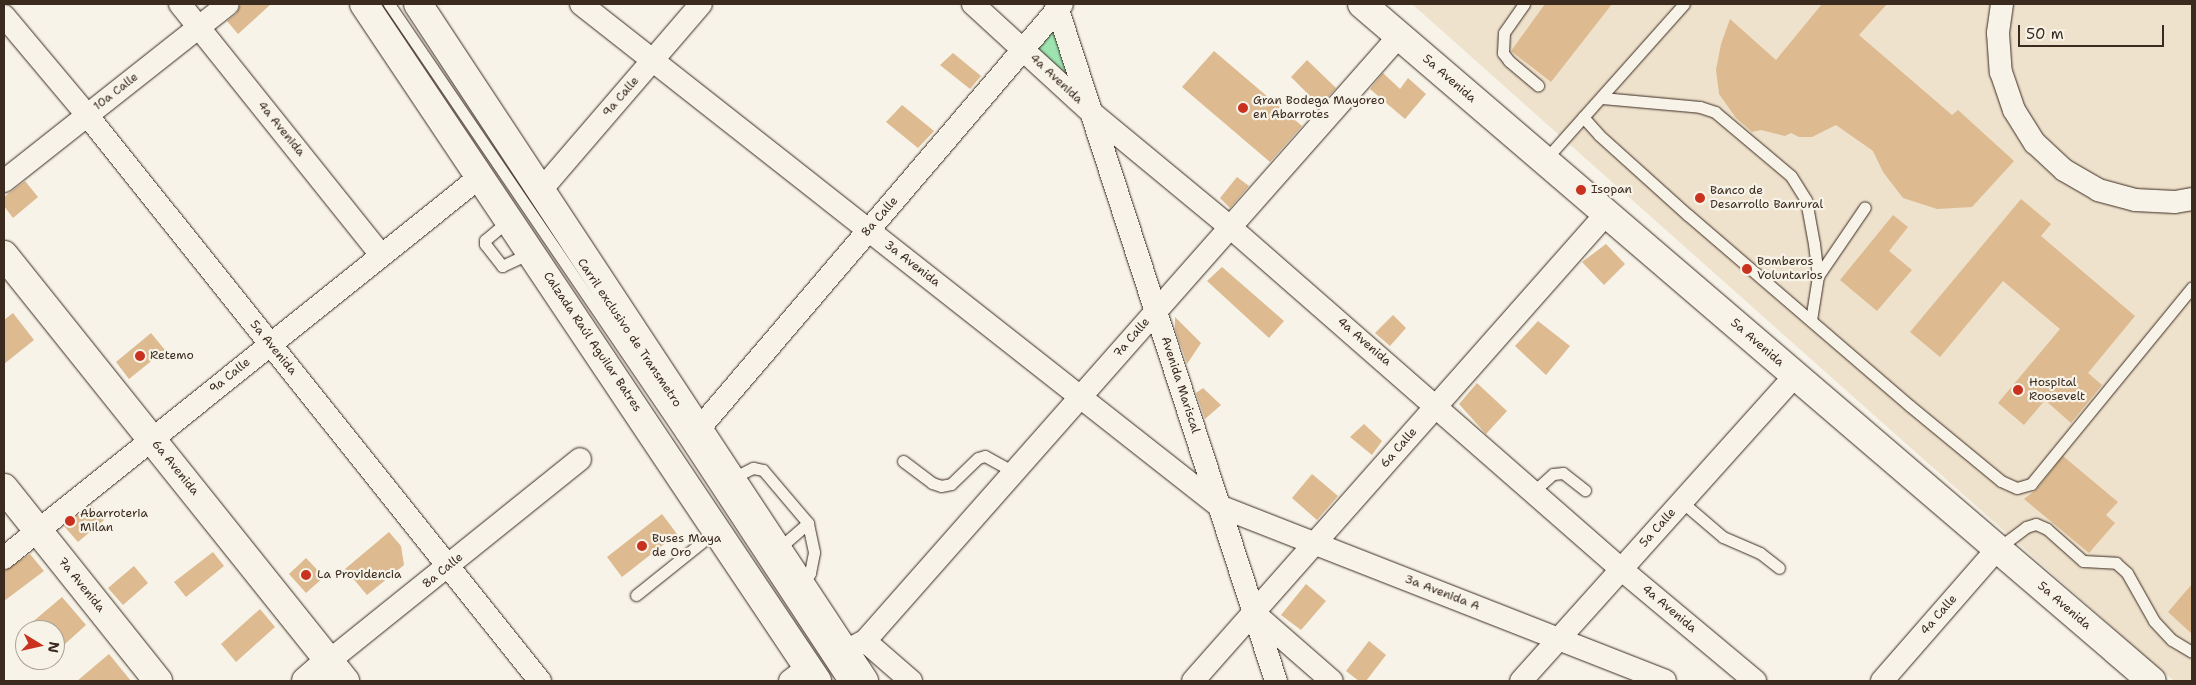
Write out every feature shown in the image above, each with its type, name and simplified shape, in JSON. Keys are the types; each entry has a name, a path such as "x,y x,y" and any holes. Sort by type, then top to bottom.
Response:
{"main road":[{"name":"Calzada Raúl Aguilar Batres","path":"364,4 717,530 805,677"},
{"path":"418,4 802,586 855,646 864,681"},
{"name":"5a Avenida","path":"1362,4 2152,681"},
{"name":"6a Avenida","path":"4,255 337,671"},
{"name":"7a Avenida","path":"4,488 158,681"},
{"name":"8a Calle","path":"306,681 337,671"}],"street":[{"name":"4a Avenida","path":"180,4 381,255"},
{"name":"10a Calle","path":"4,181 228,4"},
{"name":"3a Avenida","path":"581,4 1219,506"},
{"name":"9a Calle","path":"541,190 702,4"},
{"name":"4a Avenida","path":"973,4 1024,48 1092,112 1230,227 1437,405 1621,568 1756,681"},
{"path":"2002,4 1998,33 2001,72 2014,110 2035,143 2064,170 2098,190 2135,200 2175,202 2192,198"},
{"name":"8a Calle","path":"698,430 1059,5"},
{"name":"Avenida Mariscal","path":"1059,5 1155,312 1276,681"},
{"name":"5a Avenida","path":"4,16 87,115 540,681"},
{"name":"7a Calle","path":"855,646 1014,472 1399,36"},
{"name":"9a Calle","path":"4,558 481,176"},
{"name":"6a Calle","path":"1192,681 1606,214"},
{"name":"5a Calle","path":"1521,681 1795,376"},
{"name":"8a Calle","path":"337,671 448,567 580,459"},
{"name":"3a Avenida A","path":"1219,506 1665,681"},
{"name":"4a Calle","path":"1882,681 1997,548"},
{"path":"1254,612 1332,681"},
{"path":"855,646 911,681"}],"lane":[{"name":"Carril exclusivo de Transmetro","path":"388,4 681,434 843,681"},
{"path":"1524,4 1504,33 1502,52 1509,62 1538,85"},
{"path":"1544,160 1602,98 1684,4"},
{"path":"1602,98 1700,107 1729,120 1791,176 1806,200 1818,276 1812,320"},
{"path":"1584,117 1599,136 1688,215 1993,475 2017,488 2031,484 2192,287"},
{"path":"1818,276 1865,207"},
{"path":"904,461 932,483 941,486 951,484 978,458 985,456 1014,472"},
{"path":"731,479 753,468 763,470 808,523 814,552 810,573 802,586"},
{"path":"1534,491 1553,474 1563,473 1585,490"},
{"path":"1682,502 1723,537 1760,553 1779,568"},
{"path":"778,549 808,523"},
{"path":"1997,548 2026,527 2036,524 2047,529 2083,561 2116,563 2127,573 2154,621 2172,640 2192,652"},
{"path":"636,595 717,530"}],"shaded area":[{"name":"Hospital Roosevelt","path":"1412,4 2192,4 2192,681 2174,681 2157,667"}],"green space":[{"path":"1061,16 1085,89 1030,48"}],"building":[{"path":"241,4 271,4 238,34 227,21 236,14"},
{"path":"1545,4 1612,4 1551,82 1511,51"},
{"path":"1822,4 1887,4 1859,35 1952,115 1958,110 2014,161 1972,207 1937,209 1903,198 1883,172 1873,151 1836,125 1812,137 1799,137 1791,133 1785,136 1761,130 1752,132 1736,118 1719,94 1716,70 1721,44 1730,19 1776,60"},
{"name":"Gran Bodega Mayoreo en Abarrotes","path":"1214,51 1302,126 1270,162 1182,87"},
{"path":"953,53 981,76 970,89 940,65"},
{"path":"1307,60 1336,88 1320,106 1291,77"},
{"path":"1383,73 1400,89 1408,78 1426,94 1405,119 1370,89"},
{"path":"902,105 934,131 918,148 886,122"},
{"path":"1237,177 1249,186 1230,208 1220,198"},
{"path":"25,181 38,197 13,218 4,206 4,197"},
{"path":"2021,199 2051,224 2041,236 2135,316 2088,373 2102,385 2071,423 2045,400 2024,425 1998,403 2060,329 2003,281 1940,357 1910,332"},
{"path":"1893,215 1908,227 1889,251 1912,270 1877,311 1840,280"},
{"path":"1606,244 1625,264 1604,285 1582,262"},
{"path":"1222,267 1284,321 1269,338 1207,281"},
{"path":"13,313 34,340 4,364 4,320"},
{"path":"1393,315 1406,328 1390,346 1375,333"},
{"path":"1175,317 1201,343 1187,364 1175,329"},
{"path":"1538,321 1570,346 1546,375 1515,346"},
{"name":"Retemo","path":"151,333 165,350 129,379 116,362"},
{"path":"1477,383 1507,411 1486,434 1459,404"},
{"path":"1203,388 1221,405 1205,419 1196,393"},
{"path":"1364,424 1382,441 1372,455 1350,437"},
{"path":"2063,456 2118,502 2106,515 2115,523 2089,553 2024,499 2037,489"},
{"path":"1312,474 1338,496 1317,520 1292,498"},
{"path":"91,505 104,520 78,542 64,526"},
{"name":"Buses Maya de Oro","path":"662,514 677,534 622,577 607,557"},
{"path":"389,532 401,546 404,565 367,595 345,569"},
{"path":"213,552 224,566 186,597 174,582"},
{"path":"30,554 44,571 4,601 4,571"},
{"name":"La Providencia","path":"306,558 324,577 306,593 289,574"},
{"path":"134,566 148,583 123,605 108,588"},
{"path":"1306,584 1326,601 1301,630 1281,615"},
{"path":"2192,584 2192,634 2168,612"},
{"path":"62,597 86,625 65,644 65,620 35,620"},
{"path":"260,609 275,627 236,662 221,644"},
{"path":"1369,641 1386,655 1366,681 1359,681 1346,671"},
{"path":"109,654 131,681 77,681"}],"place":[{"name":"Gran Bodega Mayoreo en Abarrotes","path":"1243,108"},
{"name":"Isopan","path":"1581,190"},
{"name":"Banco de Desarrollo Banrural","path":"1700,198"},
{"name":"Bomberos Voluntarios","path":"1747,269"},
{"name":"Retemo","path":"140,356"},
{"name":"Hospital Roosevelt","path":"2018,390"},
{"name":"Abarroteria Milan","path":"70,521"},
{"name":"Buses Maya de Oro","path":"642,546"},
{"name":"La Providencia","path":"306,575"}]}
